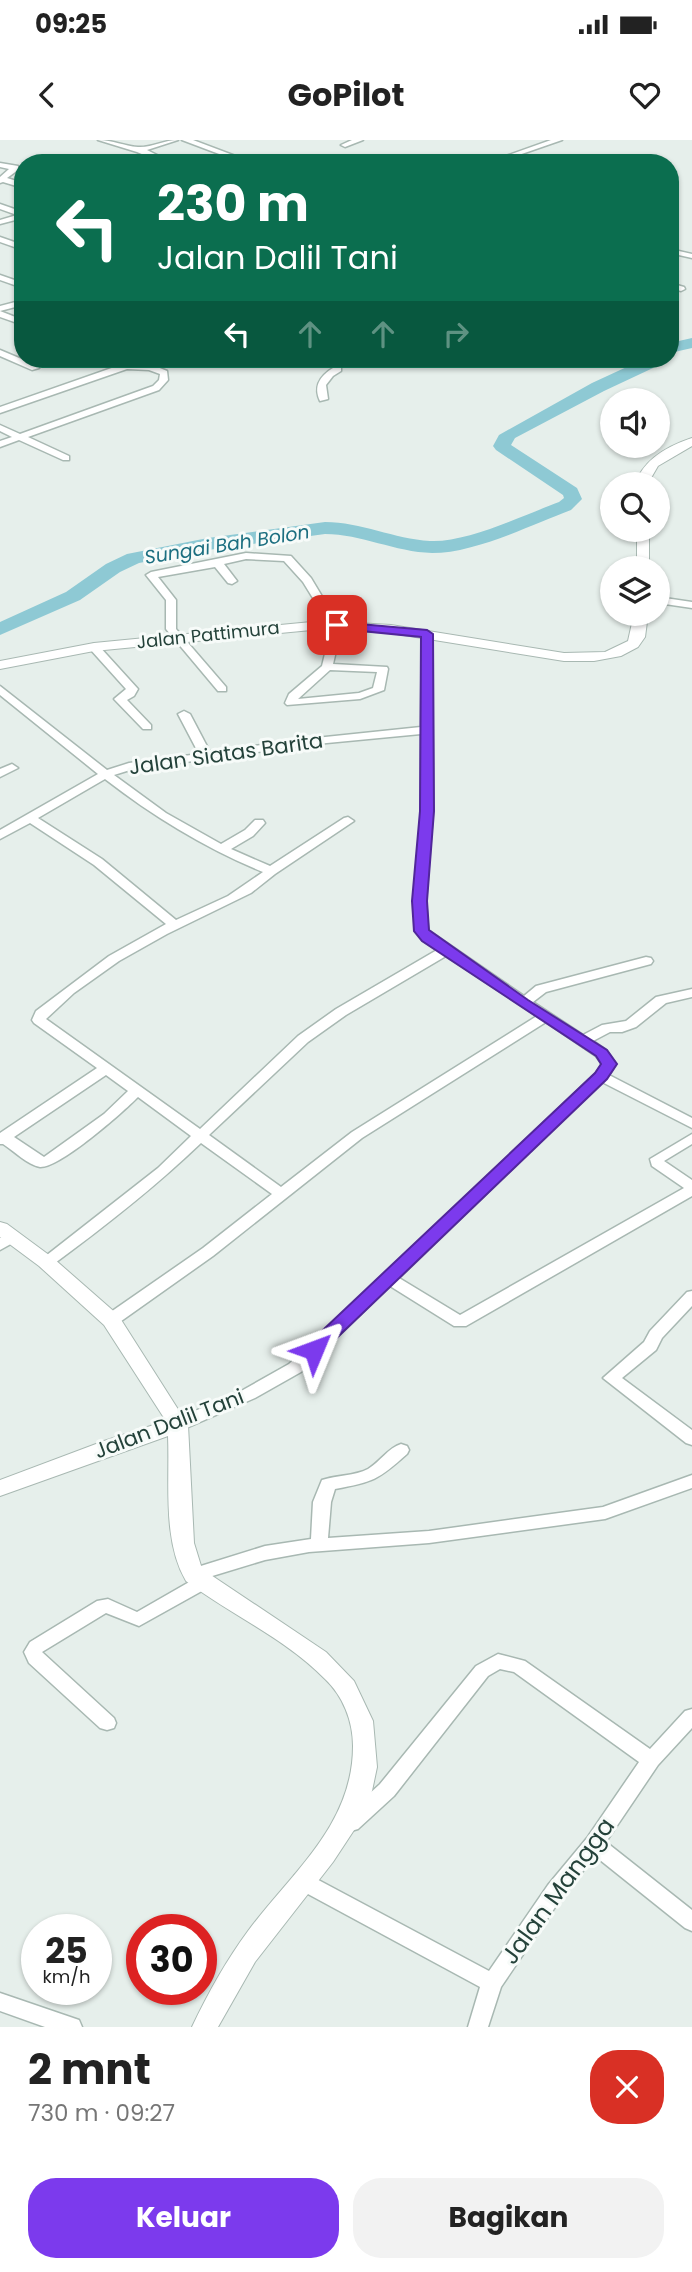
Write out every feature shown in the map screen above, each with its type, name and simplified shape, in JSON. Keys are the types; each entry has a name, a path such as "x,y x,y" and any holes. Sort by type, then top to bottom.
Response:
{"street":[{"path":"102,140 149,154"},
{"path":"140,150 174,140"},
{"path":"186,140 226,154"},
{"path":"345,145 359,140"},
{"path":"516,154 558,140"},
{"path":"0,239 12,244"},
{"path":"0,410 121,368"},
{"path":"0,444 156,388 163,383 164,373 152,368"},
{"path":"323,399 320,393 321,385 336,368"},
{"path":"0,428 66,458"},
{"path":"646,472 655,462 692,442"},
{"path":"222,689 171,629 170,599 151,575 246,556 287,558 307,580 324,608 322,625"},
{"path":"217,563 232,581"},
{"path":"670,602 692,605"},
{"name":"Jalan Pattimura","path":"0,665 94,647 322,625 427,634 564,657 590,657 608,655 633,645 638,638 640,626"},
{"path":"327,667 383,669 377,690 372,693 291,703 293,696 327,667 337,625"},
{"path":"427,634 427,811 420,924 427,937 607,1059 609,1064 601,1076 692,1124"},
{"path":"94,647 132,690 120,699 147,727"},
{"path":"0,689 106,774 184,831 271,871"},
{"path":"184,714 206,755"},
{"name":"Jalan Siatas Barita","path":"0,835 106,774 129,767 206,755 426,730"},
{"path":"30,818 98,862 175,925"},
{"path":"280,1193 41,1023 39,1017 110,959 175,925 243,895 271,871 348,821"},
{"path":"221,850 249,833 253,826 259,823"},
{"path":"46,1262 106,1219 163,1171 303,1039 341,1012 446,950"},
{"path":"523,1003 541,989 646,961"},
{"path":"583,1041 607,1028 622,1028 631,1024 661,1000 692,993"},
{"path":"111,1320 208,1252 357,1135 545,1017"},
{"path":"105,1069 2,1139 39,1162 47,1162 109,1117 136,1091"},
{"name":"Jalan Dalil Tani","path":"0,1489 111,1446 178,1425 249,1394 295,1368 601,1076"},
{"path":"388,1278 460,1322 692,1189 657,1163 657,1159 692,1138"},
{"path":"4,1236 46,1262 111,1320 178,1425 183,1542 187,1563 199,1579 267,1621 306,1650 335,1674 358,1707 367,1763 361,1794 345,1829"},
{"path":"692,1296 656,1335 650,1346 611,1378 692,1438"},
{"path":"319,1546 322,1502 328,1484 365,1477 376,1472 401,1450"},
{"path":"107,1723 35,1658 33,1653 36,1647 103,1606 112,1606 128,1617 139,1619 199,1579 265,1553 429,1538 605,1513 692,1481"},
{"path":"205,2027 238,1966 302,1881 345,1829 387,1790 482,1671 498,1661 519,1666 651,1760"},
{"name":"Jalan Mangga","path":"478,2027 492,1983 555,1891 594,1844 651,1760 692,1716"},
{"path":"594,1844 692,1922"},
{"path":"302,1881 492,1983"},
{"path":"0,2002 72,2027"}],"waterway":[{"name":"Sungai Bah Bolon","path":"679,346 692,343"},
{"name":"Sungai Bah Bolon","path":"0,629 73,596 113,568 134,558 208,544 325,528 344,528 398,542 432,547 463,543 565,506 573,499 571,492 505,449 502,446 508,435 598,387 640,368"}],"route":[{"path":"314,1350 601,1076 609,1064 601,1053 523,1003 422,931 420,901 427,811 427,634 337,625"}]}
